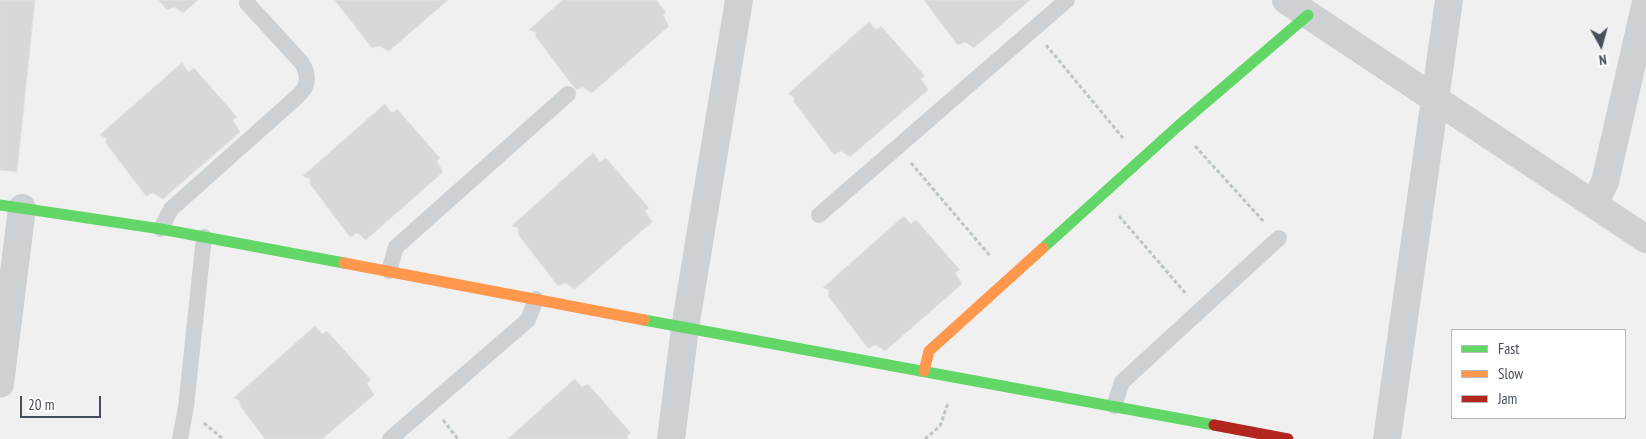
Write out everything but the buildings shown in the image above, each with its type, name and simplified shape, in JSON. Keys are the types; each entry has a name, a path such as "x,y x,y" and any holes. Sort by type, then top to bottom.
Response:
{"street":[{"path":"671,439 685,328 739,0"},
{"path":"1286,0 1646,239"},
{"path":"1387,439 1449,0"},
{"path":"1594,204 1605,182 1646,2"},
{"path":"924,371 929,351 1177,127 1308,15"},
{"path":"0,384 11,206 204,237 1288,439"}],"lane":[{"path":"819,215 1067,0"},
{"path":"161,230 171,209 298,96 306,85 308,78 302,62 247,3"},
{"path":"389,271 396,247 568,94"},
{"path":"180,439 186,407 204,237"},
{"path":"1114,406 1122,382 1279,238"},
{"path":"390,439 528,320 536,299"}],"path":[{"path":"1033,29 1141,160"},
{"path":"1177,127 1279,238"},
{"path":"897,147 1010,278"},
{"path":"1102,196 1200,310"},
{"path":"925,439 940,426 957,377"}],"traffic: fast":[{"path":"1043,248 1177,127 1308,15"},
{"path":"0,205 161,229 344,263"},
{"path":"644,320 1214,425"}],"traffic: slow":[{"path":"924,371 929,351 1043,248"},
{"path":"344,263 644,320"}],"traffic: jam":[{"path":"1214,425 1288,439"}]}
